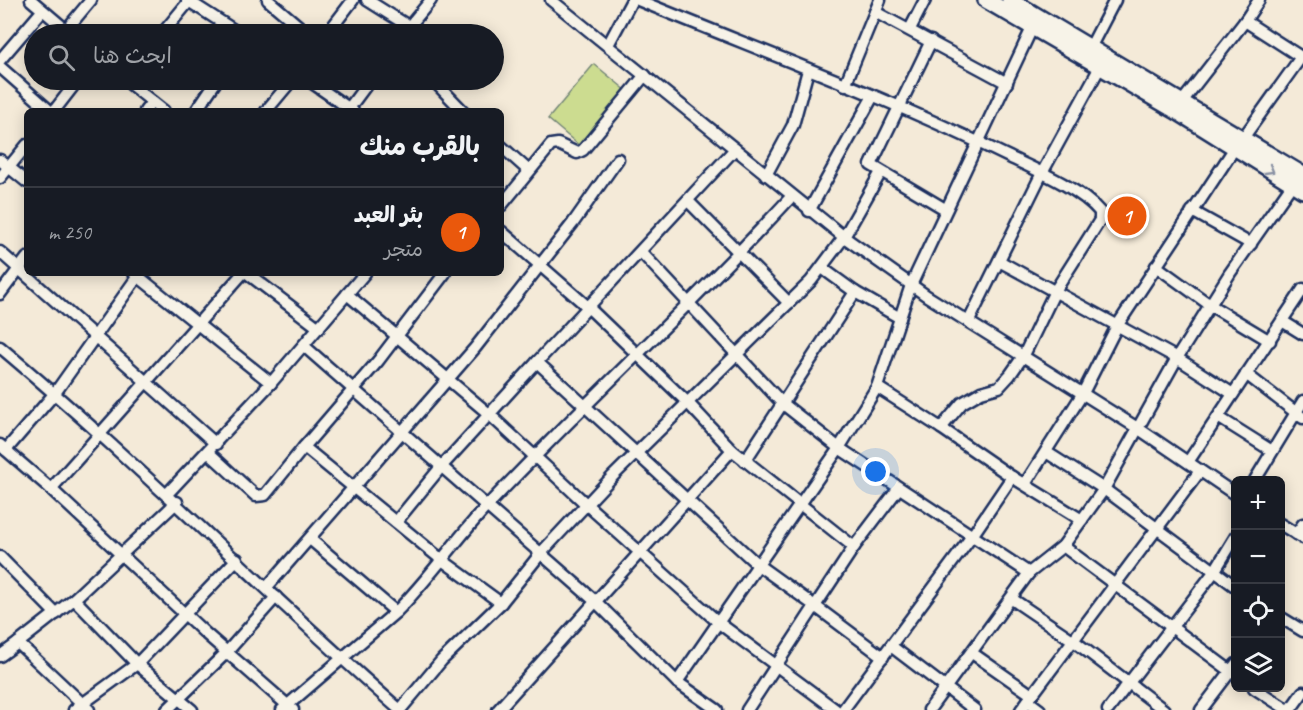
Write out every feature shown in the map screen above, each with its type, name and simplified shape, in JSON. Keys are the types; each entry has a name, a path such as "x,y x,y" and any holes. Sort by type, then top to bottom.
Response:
{"main road":[{"path":"986,0 1015,8 1090,48 1178,106 1299,176"},
{"path":"1015,8 1033,26 1100,67 1178,106"}],"street":[{"path":"32,0 58,24"},
{"path":"74,24 91,0"},
{"path":"170,24 188,0 225,24"},
{"path":"267,0 296,24"},
{"path":"335,24 353,0"},
{"path":"367,0 397,24"},
{"path":"412,24 431,0"},
{"path":"608,45 632,0"},
{"path":"638,0 873,96 978,142 1042,173 1089,203 1101,216 1055,291 1024,355 1005,382 970,397 941,428"},
{"path":"845,86 880,0"},
{"path":"910,29 925,0"},
{"path":"1090,48 1114,0"},
{"path":"1178,106 1259,0"},
{"path":"555,2 809,211 844,237 911,285 1139,429 1231,492"},
{"path":"31,24 42,11"},
{"path":"875,12 1007,83"},
{"path":"1025,484 1083,393 1117,326 1192,211 1302,56 1245,21"},
{"path":"677,682 839,448 877,387 911,285 1033,26"},
{"path":"0,60 24,32"},
{"path":"931,41 872,163 873,168 945,209"},
{"path":"0,67 24,87"},
{"path":"969,321 1042,173 1100,67"},
{"path":"766,175 793,125 808,70"},
{"path":"504,202 554,144 577,153 583,150 645,75"},
{"path":"27,90 48,108"},
{"path":"55,108 70,90"},
{"path":"138,90 160,108"},
{"path":"198,108 210,90"},
{"path":"269,108 284,90"},
{"path":"322,90 347,108"},
{"path":"351,108 363,90"},
{"path":"443,90 460,108"},
{"path":"809,211 873,96"},
{"path":"147,108 152,102"},
{"path":"0,178 4,163 24,147"},
{"path":"504,149 529,171"},
{"path":"396,522 441,466 735,149"},
{"path":"267,587 448,379 540,266 618,159"},
{"path":"4,163 24,180"},
{"path":"0,346 177,502 341,658 400,710 442,660 501,603 541,553 586,504 822,268 844,237 881,172"},
{"path":"929,710 1029,573 1063,546 1104,489 1177,358 1210,305 1299,176"},
{"path":"136,276 55,393 3,448 51,489 288,708 341,658 396,612 488,505 636,354 740,253 791,196"},
{"path":"688,201 789,303"},
{"path":"1192,211 1251,244"},
{"path":"504,234 589,308 688,403 732,450 854,547"},
{"path":"0,252 23,263 0,294"},
{"path":"641,252 690,301 782,403 839,448 898,489 1029,573"},
{"path":"999,261 1177,358 1233,394"},
{"path":"1156,266 1210,305 1270,341"},
{"path":"822,268 855,292 900,318"},
{"path":"36,276 94,336 146,381 256,496 264,495 398,335 443,276"},
{"path":"140,276 271,383"},
{"path":"51,489 102,435 197,322 240,276"},
{"path":"251,276 319,328"},
{"path":"168,494 304,346 362,276"},
{"path":"1188,462 1303,289"},
{"path":"745,461 855,292"},
{"path":"347,294 489,414 719,623 776,668 836,710"},
{"path":"1282,321 1303,334"},
{"path":"304,346 595,601 677,682 717,710"},
{"path":"537,362 758,565 883,657"},
{"path":"1246,374 1299,415"},
{"path":"877,387 1012,477 1082,520"},
{"path":"1257,476 1272,451 1299,415 1303,401"},
{"path":"1218,417 1272,451"},
{"path":"304,447 442,560 501,603"},
{"path":"498,710 732,450"},
{"path":"1046,452 1104,489 1156,531 1232,584"},
{"path":"1027,702 1200,471"},
{"path":"843,710 972,536 1012,477"},
{"path":"747,710 854,547 898,489"},
{"path":"0,656 74,599 177,502"},
{"path":"1285,527 1300,536 1303,524"},
{"path":"310,539 396,612"},
{"path":"1108,710 1127,682 1214,572 1231,544"},
{"path":"1063,546 1171,627 1231,668"},
{"path":"0,557 56,614"},
{"path":"18,643 82,708 137,664 237,559"},
{"path":"167,710 226,652 276,597"},
{"path":"74,599 137,664 192,710"},
{"path":"1012,599 1074,641 1164,710"},
{"path":"1285,620 1303,631"},
{"path":"891,646 975,710"},
{"path":"972,653 1027,702 1040,710"},
{"path":"1201,710 1231,674"},
{"path":"1262,692 1289,710 1303,692"}],"green space":[{"path":"594,64 627,91 581,147 548,119"}],"place":[{"name":"بئر العبد","path":"1127,216"}]}
